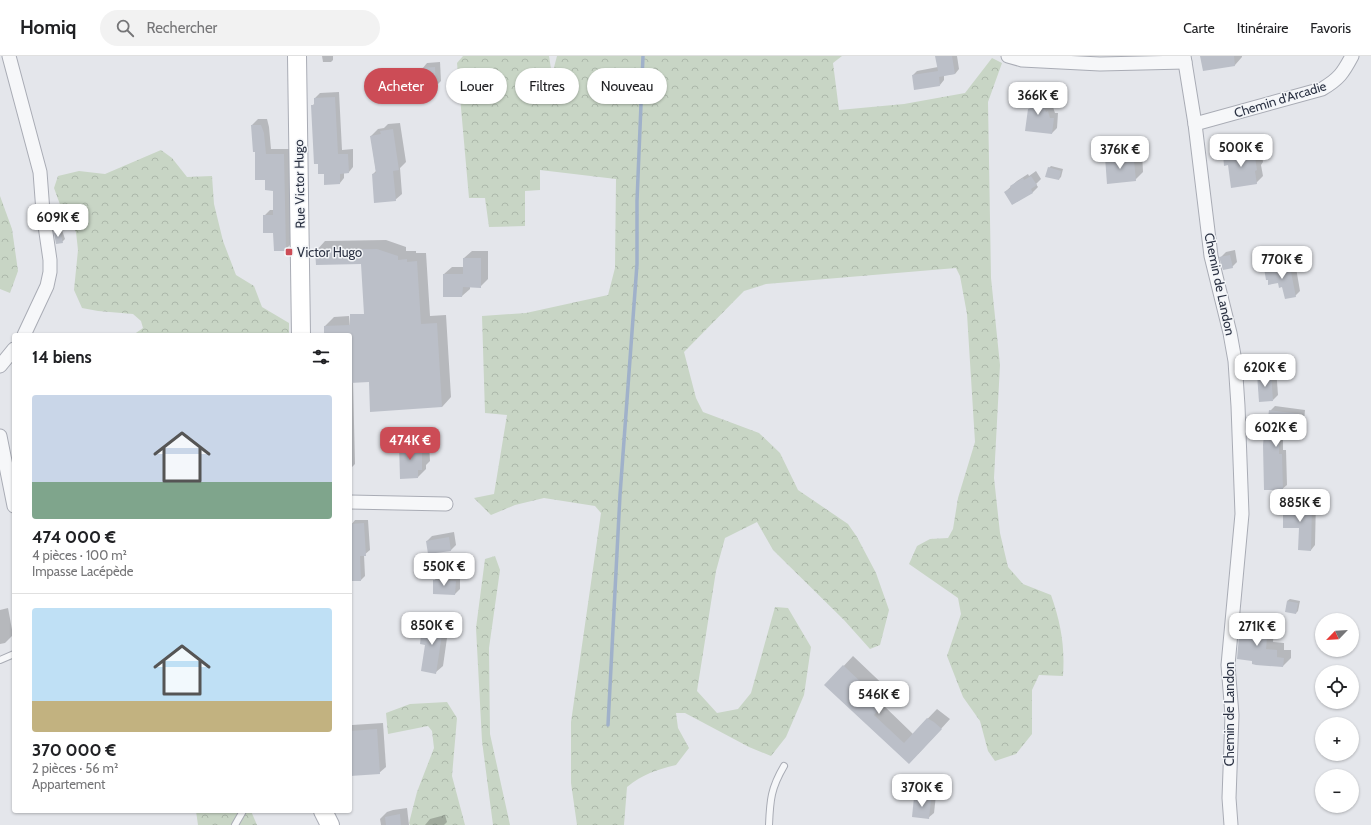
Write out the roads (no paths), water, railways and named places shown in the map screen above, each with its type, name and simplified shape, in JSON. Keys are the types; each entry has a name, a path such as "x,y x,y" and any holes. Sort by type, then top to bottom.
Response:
{"main road":[{"name":"Rue Victor Hugo","path":"297,56 301,333"}],"street":[{"path":"9,56 40,172 43,212 50,260 47,286 25,333"},
{"path":"1008,56 1022,60 1100,64 1185,59"},
{"name":"Chemin d'Arcadie","path":"1195,124 1322,89 1334,82 1343,73 1352,56"},
{"name":"Chemin de Landon","path":"1185,59 1195,124 1211,256 1230,333 1235,361 1238,406 1242,514 1228,665 1232,715 1229,798 1231,825"},
{"path":"0,366 12,351"},
{"path":"0,436 12,499"},
{"path":"352,502 446,504"}],"lane":[{"path":"0,660 12,655"},
{"path":"769,825 770,800 775,781 784,766"},
{"path":"235,825 242,813"}],"waterway":[{"path":"608,725 620,495 637,264 637,201 643,56"}],"place":[{"name":"Victor Hugo","path":"289,252"}]}
